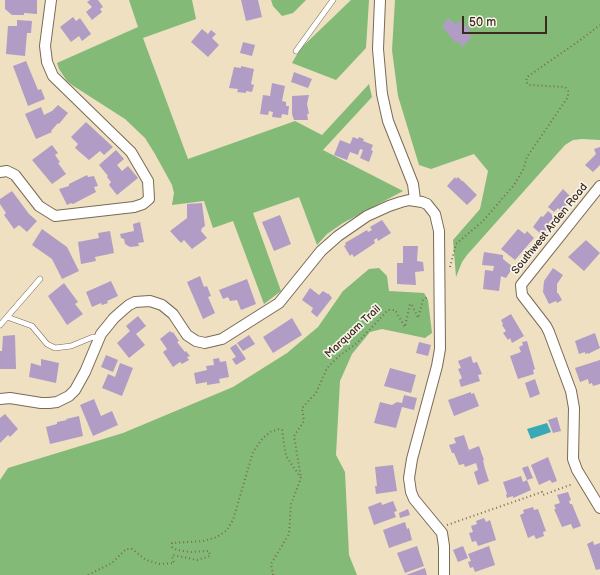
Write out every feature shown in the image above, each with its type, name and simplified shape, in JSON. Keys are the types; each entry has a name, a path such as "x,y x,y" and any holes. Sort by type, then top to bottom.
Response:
{"street":[{"path":"0,172 7,171 16,175 39,206 55,216 134,207 143,204 149,199 148,181 131,152 53,76 47,62 46,46 51,0"},
{"path":"380,0 378,49 382,94 388,121 413,184 415,200"},
{"name":"Southwest Arden Road","path":"600,186 521,285 522,296 546,326 549,332 571,392 574,408 573,459 582,479 600,508"},
{"path":"0,399 10,398 41,403 57,402 63,399 75,390 99,338 114,318 129,304 135,302 156,302 168,309 191,338 205,343 222,339 278,303 321,251 338,236 367,216 389,206 405,201 415,200 422,202 432,209 439,225 440,349 437,366 412,459 409,478 411,492 417,505 442,533 444,546 444,575"}],"lane":[{"path":"296,52 333,0"},
{"path":"0,325 40,279"},
{"path":"7,317 32,326 47,344 55,348 70,346 93,337 99,338"}],"path":[{"path":"449,274 456,244 483,221 514,185 523,170 527,157 568,97 568,91 565,87 529,85 526,82 527,77 579,42 600,25"},
{"name":"Marquam Trail","path":"301,478 294,436 304,421 302,408 316,393 327,368 339,356 357,342 388,310 395,310 405,327 410,304 412,305 418,318 423,300 433,294"},
{"path":"88,575 112,563 126,549 132,549 146,560 160,564 174,563 172,557 173,555 197,560 210,556 209,551 190,552 177,550 172,546 172,543 203,541 217,537 227,530 233,520 253,452 262,439 270,432 279,429 282,430 286,456 301,478 291,504 289,534 272,564 273,575"},
{"path":"456,522 542,492 543,495 574,484 582,479"}],"green space":[{"path":"129,0 192,0 196,19 143,38 188,159 295,121 322,135 369,84 372,97 323,150 403,191 343,223 327,234 317,245 299,197 253,213 281,291 264,304 233,221 213,228 204,201 172,205 174,193 172,185 145,138 125,119 67,81 59,69 57,63 138,27"},
{"path":"271,0 306,0 293,13 282,16 273,6"},
{"path":"351,0 369,0 366,48 336,80 292,63 300,49"},
{"path":"395,0 600,0 600,140 573,140 565,145 467,255 462,262 456,277 453,240 480,209 488,171 474,154 431,169 419,165 398,96 392,50"},
{"path":"379,268 387,276 389,291 424,293 428,300 432,333 425,338 382,329 370,332 352,354 340,381 336,455 345,472 349,555 357,575 0,575 0,480 8,468 123,433 233,387 287,353 318,327 343,291 369,269"}],"water":[{"path":"547,423 551,432 531,439 527,429"}],"building":[{"path":"5,0 37,0 37,14 24,13 24,15 12,15 5,9"},
{"path":"90,0 98,0 103,7 100,9 102,12 92,20 86,12 92,7 87,2"},
{"path":"241,0 258,0 262,17 246,21"},
{"path":"73,17 76,21 80,18 91,34 82,41 79,36 71,42 60,27"},
{"path":"448,18 456,24 459,21 471,30 467,32 472,37 462,47 458,41 456,43 442,27"},
{"path":"17,20 32,21 31,33 27,33 25,56 6,54 8,26 17,26"},
{"path":"202,29 208,34 211,30 216,34 212,38 219,45 208,57 191,42"},
{"path":"243,42 255,45 252,56 240,53"},
{"path":"26,61 38,90 41,89 45,99 28,106 13,66"},
{"path":"241,66 254,69 251,84 254,85 252,92 237,92 238,89 229,88 234,67 241,68"},
{"path":"294,72 312,79 308,88 291,82"},
{"path":"272,83 285,86 282,101 286,102 286,106 289,106 288,115 282,114 281,118 272,117 273,112 269,111 268,115 260,114 263,95 270,96"},
{"path":"309,95 307,104 309,114 307,114 308,120 294,120 292,114 292,96"},
{"path":"58,105 68,113 51,131 52,132 36,139 25,114 41,107 44,115 52,111"},
{"path":"86,122 113,147 104,155 100,151 89,160 75,148 78,144 71,137"},
{"path":"353,137 364,139 363,141 373,145 371,150 373,151 369,162 360,158 363,150 360,149 358,155 350,152 347,160 334,155 340,140 350,144"},
{"path":"52,145 58,153 55,155 60,162 58,163 66,174 52,184 32,160"},
{"path":"600,147 600,165 593,172 585,165 596,154 594,149"},
{"path":"116,150 124,159 117,165 122,171 128,166 138,178 117,195 109,185 111,182 107,177 108,176 99,165"},
{"path":"87,175 88,177 94,176 98,186 94,187 96,192 73,204 71,203 67,205 59,189 69,186 69,184"},
{"path":"455,177 456,179 458,177 463,181 477,195 467,205 447,186"},
{"path":"563,189 569,195 571,200 561,211 558,208 554,212 548,207"},
{"path":"12,191 29,214 37,221 27,232 19,225 14,229 4,215 6,213 0,204 0,199"},
{"path":"202,203 205,226 201,231 207,238 192,249 184,240 181,243 170,231 187,218 187,204"},
{"path":"548,211 556,218 542,235 533,227 541,216 543,217"},
{"path":"280,215 291,244 274,251 262,222"},
{"path":"382,220 391,233 378,241 377,238 374,240 375,243 354,257 352,254 350,256 344,246 346,245 345,243 367,230 368,232 372,230 370,227"},
{"path":"140,222 144,242 138,243 139,246 130,247 125,244 124,239 121,238 120,234 134,231 133,224"},
{"path":"42,229 67,247 79,271 62,279 52,259 32,245"},
{"path":"518,229 525,234 527,231 534,238 515,260 501,249"},
{"path":"110,231 114,253 95,257 96,261 81,264 78,242 99,238 98,233"},
{"path":"586,240 600,253 584,271 568,257"},
{"path":"403,246 418,246 417,261 423,262 424,271 415,272 416,285 397,284 397,263 403,263"},
{"path":"484,252 503,255 503,259 513,267 506,278 501,276 499,291 483,289 485,270 493,271 494,266 482,265"},
{"path":"553,268 563,275 557,284 557,293 562,300 557,303 556,301 549,304 543,292 544,281"},
{"path":"200,276 204,287 207,286 211,296 208,297 215,313 203,319 187,282"},
{"path":"247,279 256,304 241,310 237,300 230,301 228,297 223,299 219,290"},
{"path":"111,281 118,296 107,301 108,303 102,305 101,303 92,307 86,292"},
{"path":"64,283 78,302 75,304 83,314 67,325 48,296"},
{"path":"310,288 319,295 323,291 328,293 332,298 317,317 311,312 313,308 302,300"},
{"path":"511,314 524,336 512,343 510,338 508,340 503,333 506,331 501,320"},
{"path":"138,316 146,326 136,334 145,345 129,358 117,343 130,331 126,326"},
{"path":"292,318 302,335 273,353 263,337"},
{"path":"170,331 172,333 173,332 179,341 177,342 190,356 187,357 189,360 182,364 180,362 173,367 163,352 167,349 160,339"},
{"path":"595,333 600,348 588,354 585,354 585,352 579,354 575,341"},
{"path":"15,335 16,369 0,369 0,351 2,351 3,336"},
{"path":"249,335 255,344 243,351 237,343"},
{"path":"527,341 535,369 533,370 534,374 518,379 510,356 521,352 519,347 523,345 522,342"},
{"path":"419,342 431,345 428,356 416,353"},
{"path":"236,344 246,359 236,365 232,359 236,357 230,348"},
{"path":"106,355 118,360 113,372 101,367"},
{"path":"471,356 473,363 477,362 482,374 478,375 480,381 461,387 459,380 462,378 458,369 461,368 458,361"},
{"path":"219,358 220,362 226,361 229,377 219,379 220,383 207,385 207,382 196,384 194,373 207,370 206,366 214,365 213,359"},
{"path":"41,359 59,363 56,383 29,377 31,363 41,366"},
{"path":"600,360 600,384 593,386 592,383 589,384 588,379 580,382 575,368"},
{"path":"120,363 133,368 122,396 102,388 108,374 115,377"},
{"path":"390,368 416,375 411,393 384,386"},
{"path":"535,379 540,394 530,398 525,383"},
{"path":"471,392 471,394 474,393 479,406 454,416 448,400"},
{"path":"404,395 417,398 414,410 402,407 396,428 374,423 380,402 392,405 397,402 402,403"},
{"path":"94,399 101,416 112,411 118,425 93,436 80,405"},
{"path":"5,414 18,429 10,437 8,435 0,443 0,418"},
{"path":"79,416 83,436 50,444 46,427 57,424 57,422 67,420 66,419"},
{"path":"557,417 561,431 553,433 548,420"},
{"path":"464,435 469,450 479,446 489,481 478,485 474,472 478,470 476,463 465,467 464,464 459,465 454,453 452,453 449,445 456,443 454,438"},
{"path":"548,457 557,481 552,483 550,480 539,485 531,465"},
{"path":"393,465 397,491 376,494 375,486 377,486 375,467"},
{"path":"528,466 533,478 527,480 522,468"},
{"path":"521,476 523,482 527,480 531,490 513,498 513,496 507,498 503,482"},
{"path":"568,492 571,500 569,501 570,504 572,504 581,526 573,529 571,524 562,527 554,509 556,509 554,505 560,503 557,495"},
{"path":"393,501 397,511 394,512 396,517 374,525 368,507 381,502 382,505"},
{"path":"533,507 534,510 538,509 546,531 543,532 544,536 536,539 534,535 528,538 520,515 524,513 523,510"},
{"path":"408,509 410,515 400,518 399,513"},
{"path":"484,518 486,522 490,520 496,540 478,546 476,541 472,542 469,533 473,532 471,526 477,524 476,521"},
{"path":"405,522 407,529 409,528 412,540 389,548 383,530"},
{"path":"593,541 594,545 600,543 600,569 596,570 587,544"},
{"path":"417,546 424,566 405,573 397,553"},
{"path":"463,546 468,558 458,562 453,550"},
{"path":"489,546 495,565 475,572 473,567 470,568 468,562 471,561 468,554"},
{"path":"425,568 427,575 406,575"}]}
